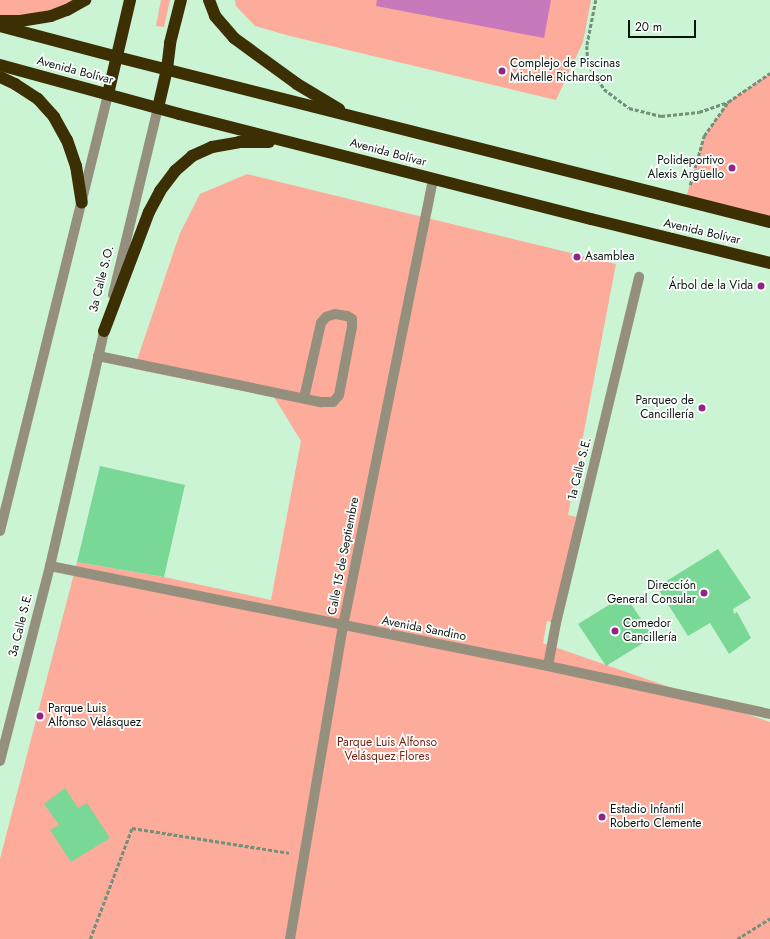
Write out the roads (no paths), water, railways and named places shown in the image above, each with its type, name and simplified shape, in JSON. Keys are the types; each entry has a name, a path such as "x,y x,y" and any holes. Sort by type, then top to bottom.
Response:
{"highway":[{"path":"0,21 20,21 51,16 67,10 85,0"},
{"path":"108,94 130,0"},
{"name":"3a Calle S.O.","path":"158,108 167,69 170,43 181,0"},
{"path":"208,0 215,16 234,38 297,84 352,116"},
{"name":"Avenida Bolívar","path":"0,26 770,222"},
{"name":"Avenida Bolívar","path":"0,65 158,108 433,179 770,263"},
{"path":"0,77 15,84 38,99 54,117 67,140 76,166 82,204"},
{"path":"104,332 149,212 168,179 185,161 200,151 223,144 254,141 297,144"}],"street":[{"path":"0,531 108,94"},
{"name":"3a Calle S.O.","path":"50,566 98,356 158,108"},
{"name":"Calle 15 de Septiembre","path":"290,939 343,626 433,179"},
{"name":"1a Calle S.E.","path":"548,666 556,622 639,277"},
{"path":"98,356 304,398 333,402 337,399 352,327 352,319 347,316 335,314 326,317 321,323 304,398"},
{"name":"Avenida Sandino","path":"50,566 548,666 770,714"},
{"name":"3a Calle S.E.","path":"0,761 50,566"}],"place":[{"name":"Complejo de Piscinas Michelle Richardson","path":"502,71"},
{"name":"Polideportivo Alexis Argüello","path":"732,168"},
{"name":"Asamblea","path":"577,257"},
{"name":"Árbol de la Vida","path":"761,286"},
{"name":"Parqueo de Cancillería","path":"702,408"},
{"name":"Dirección General Consular","path":"704,593"},
{"name":"Comedor Cancillería","path":"615,631"},
{"name":"Parque Luis Alfonso Velásquez","path":"40,716"},
{"name":"Estadio Infantil Roberto Clemente","path":"602,817"}],"park label":[{"name":"Parque Luis Alfonso Velásquez Flores","path":"387,750"}]}
